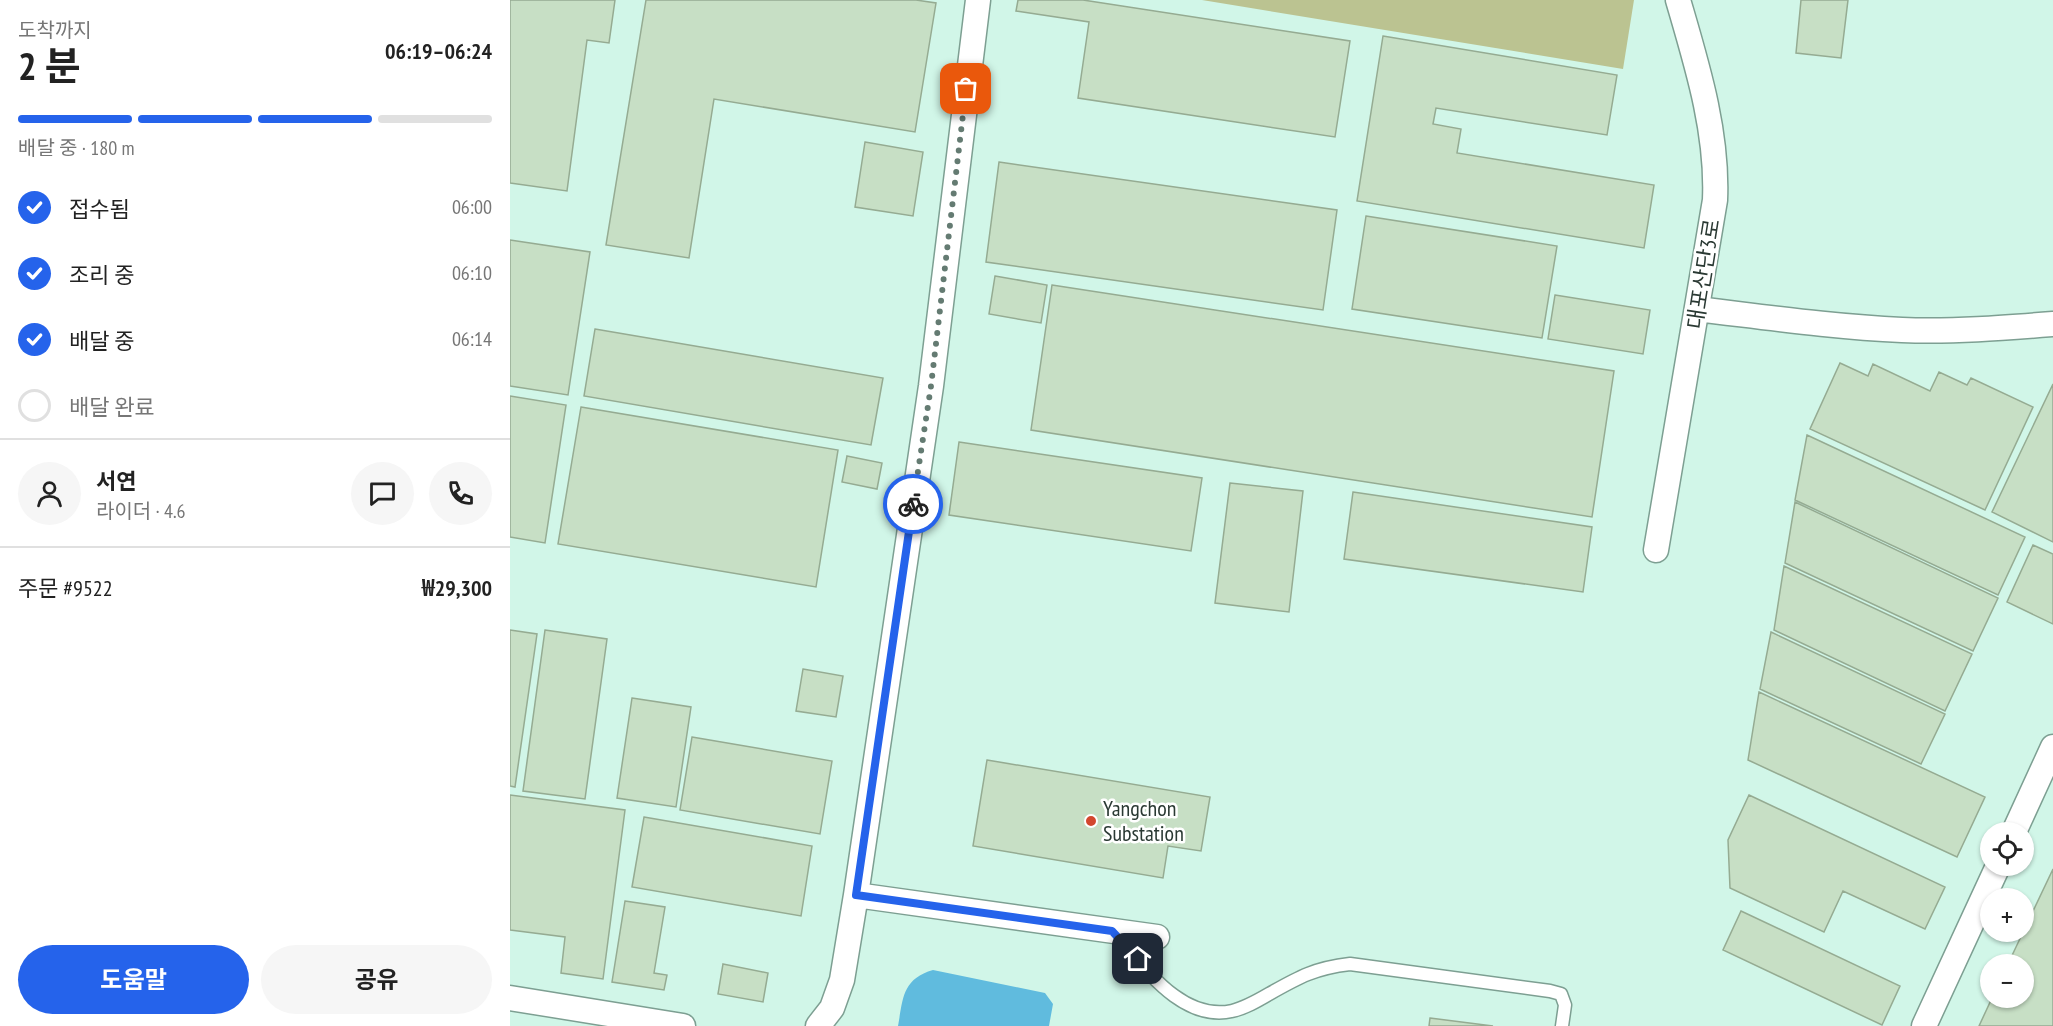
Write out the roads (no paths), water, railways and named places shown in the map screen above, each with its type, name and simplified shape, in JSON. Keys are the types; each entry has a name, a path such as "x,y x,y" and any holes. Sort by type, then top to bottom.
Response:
{"street":[{"path":"818,1026 832,1008 842,980 856,895 931,386 978,0"},
{"name":"대포산단3로","path":"1656,550 1715,200 1716,174 1706,102 1678,0"},
{"path":"1697,309 1840,326 1903,330 2053,324"},
{"path":"2019,822 2053,747"},
{"path":"1924,1026 1993,876"},
{"path":"856,895 1157,937"},
{"path":"510,998 683,1026"}],"lane":[{"path":"1112,931 1164,987 1181,1000 1198,1008 1229,1011 1244,1007 1317,969 1350,964 1561,994 1565,1005 1562,1026"}],"water":[{"path":"933,970 1045,993 1053,1004 1049,1026 898,1026 906,991 915,979"}],"place":[{"name":"Yangchon Substation","path":"1091,821"}]}
